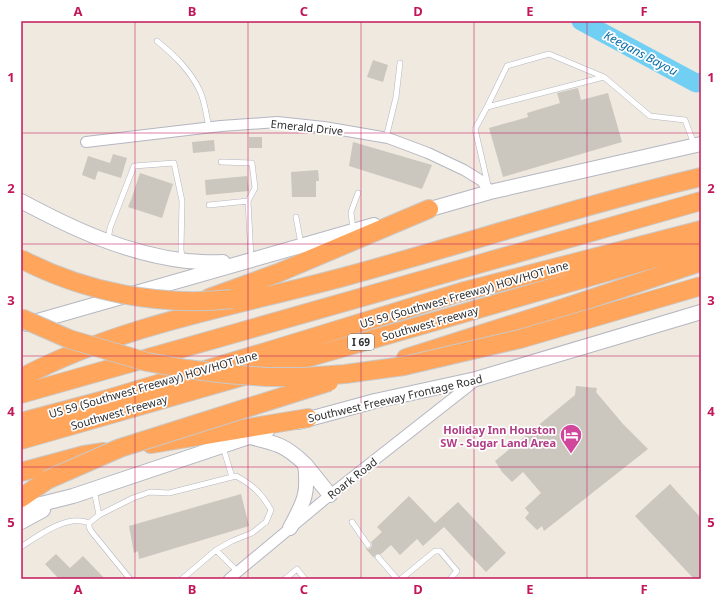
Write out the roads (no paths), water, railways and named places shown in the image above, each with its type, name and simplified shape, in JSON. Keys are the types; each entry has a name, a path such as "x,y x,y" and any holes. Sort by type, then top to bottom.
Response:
{"highway":[{"path":"21,378 68,355 122,335 175,319 318,283 701,177"},
{"path":"21,394 701,201"},
{"path":"21,364 278,273 429,210"},
{"path":"540,271 583,254 701,219"},
{"name":"US 59 (Southwest Freeway) HOV/HOT lane","path":"21,422 104,400 461,292 701,230"},
{"name":"Southwest Freeway","path":"21,440 701,245"},
{"path":"21,259 49,272 86,285 146,298 182,301 262,297"},
{"path":"21,498 47,480 120,448 552,312 701,262"},
{"path":"21,318 69,339 147,362 227,374 266,377 304,377 345,374 404,366 520,339 701,286"},
{"path":"21,472 84,455 308,418"}],"main road":[{"path":"21,326 256,257 490,192 698,145"},
{"path":"21,201 76,230 107,242 153,256 213,263 256,257"},
{"name":"Southwest Freeway Frontage Road","path":"21,509 73,496 308,418 375,401 476,379 701,312"},
{"path":"250,437 288,448 305,464 330,494"},
{"path":"290,528 304,502 308,482 305,464"},
{"path":"21,522 30,516 73,496"}],"street":[{"name":"Emerald Drive","path":"86,142 277,122 324,127 386,138 428,153 464,170 482,181 490,192"},
{"name":"Roark Road","path":"229,579 330,494 476,379"}],"lane":[{"path":"157,41 180,61 199,90 204,103 209,128"},
{"path":"490,192 476,129 507,66 549,54 591,73 604,77 650,116 685,120 698,145"},
{"path":"386,138 396,97 400,63"},
{"path":"487,107 604,77"},
{"path":"222,162 252,162 255,188 248,201 256,257"},
{"path":"107,242 110,228 134,166 174,163 182,201 180,249 182,260"},
{"path":"353,231 351,212 358,193"},
{"path":"209,205 248,201"},
{"path":"296,217 302,245"},
{"path":"222,446 232,477"},
{"path":"89,523 99,515 133,498 150,492 169,493 236,476 250,483 265,499 271,510 266,522 252,533 232,541 216,550 182,579"},
{"path":"94,489 99,515"},
{"path":"21,547 50,529 72,521 82,520 89,523"},
{"path":"352,522 368,545"},
{"path":"89,523 91,531 130,579"},
{"path":"216,550 238,572"},
{"path":"401,579 435,551 440,551 457,571 450,579"},
{"path":"378,557 393,578"},
{"path":"285,579 297,569 305,579"}],"waterway":[{"name":"Keegans Bayou","path":"581,21 696,83 701,82"}],"place":[{"name":"Holiday Inn Houston SW - Sugar Land Area","path":"571,454"}]}
